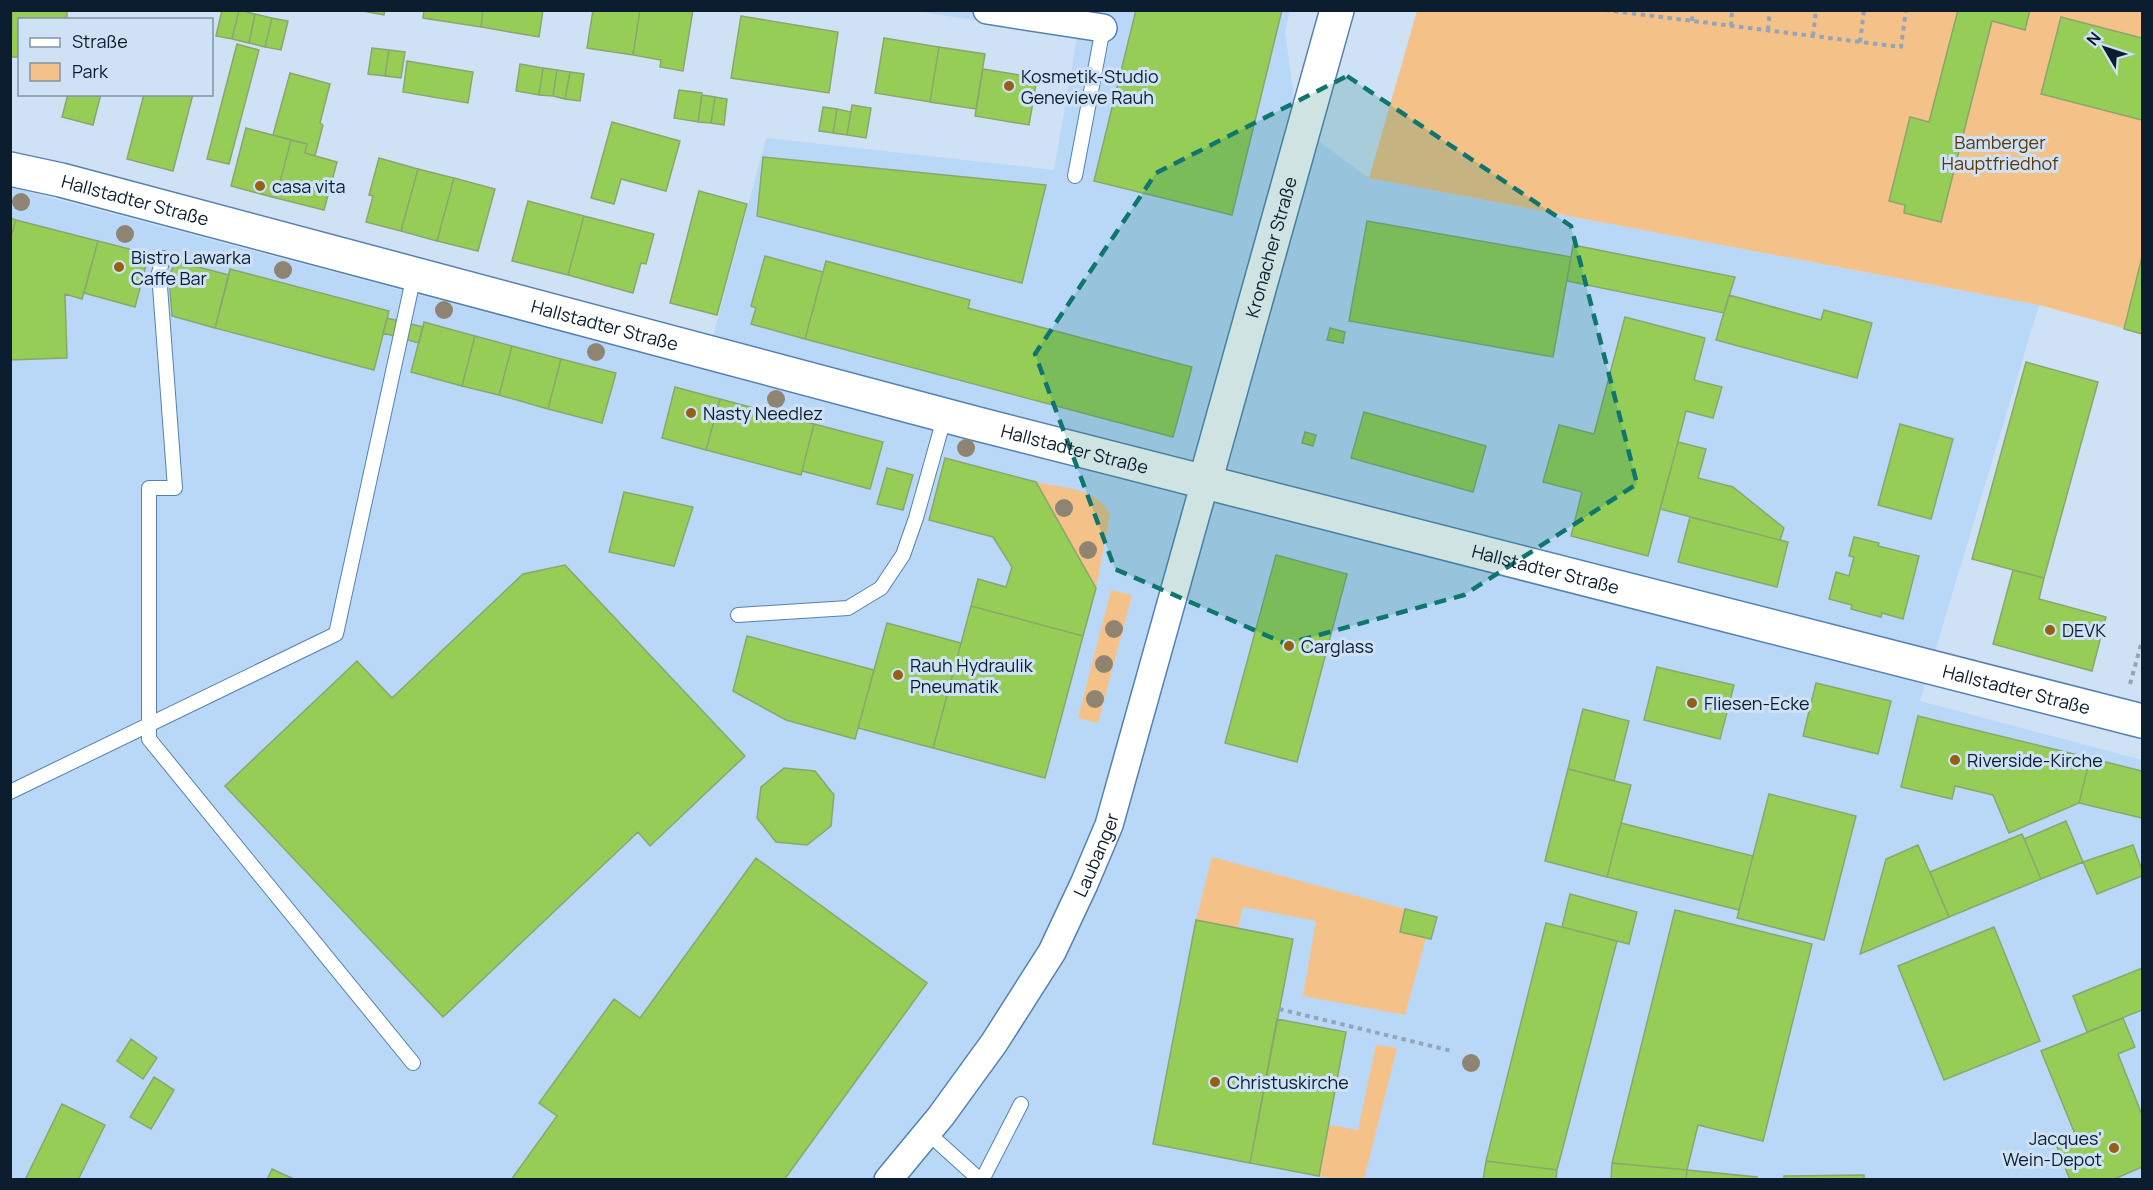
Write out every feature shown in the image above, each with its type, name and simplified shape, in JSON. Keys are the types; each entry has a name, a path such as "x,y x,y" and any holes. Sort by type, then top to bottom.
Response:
{"main road":[{"name":"Kronacher Straße","path":"1205,482 1337,10"},
{"name":"Hallstadter Straße","path":"10,169 61,180 945,415 2132,718"}],"street":[{"path":"987,10 1031,14 1103,28"},
{"name":"Laubanger","path":"888,1179 928,1133 1001,1033 1052,952 1084,884 1109,825 1205,482"}],"lane":[{"path":"1075,176 1103,28"},
{"path":"163,258 159,273 175,488 149,488 149,740 413,1063"},
{"path":"10,792 336,634 414,275"},
{"path":"738,615 848,608 881,588 903,555 945,415"},
{"path":"928,1133 981,1179 1021,1104"}],"path":[{"path":"1605,10 1901,47 1906,10"},
{"path":"1692,21 1693,10"},
{"path":"1731,26 1732,10"},
{"path":"1768,30 1770,10"},
{"path":"1813,36 1816,10"},
{"path":"1860,42 1864,10"},
{"path":"2132,718 2142,641"},
{"path":"1279,1009 1452,1051"}],"highlighted area":[{"path":"1347,76 1571,226 1637,484 1464,595 1286,644 1115,569 1035,354 1156,173"}],"shaded area":[{"path":"916,11 1290,11 1285,32 1298,126 1369,178 2039,305 1920,701 2142,760 2142,1179 11,1179 10,187 704,370 766,138 1054,170 1077,37"}],"green space":[{"name":"Bamberger Hauptfriedhof","path":"1417,11 2142,11 2142,333 2039,305 1369,178"},
{"path":"1036,482 1088,494 1097,499 1110,515 1096,588"},
{"path":"1111,590 1132,595 1098,723 1078,718"},
{"path":"1212,857 1405,909 1400,932 1426,938 1405,1015 1303,996 1316,921 1243,907 1238,929 1196,920"},
{"path":"1376,1045 1397,1048 1364,1179 1319,1176 1329,1125 1358,1130"}],"building":[{"path":"12,10 67,10 67,18 18,18 18,57 11,57"},
{"path":"222,10 239,10 232,39 216,36"},
{"path":"239,10 255,14 249,43 232,39"},
{"path":"357,10 385,10 384,15"},
{"path":"424,10 483,10 481,27 423,18"},
{"path":"483,10 543,10 539,37 481,27"},
{"path":"593,10 640,10 633,55 587,48"},
{"path":"640,10 693,10 683,71 660,67 661,60 633,55"},
{"path":"1136,10 1282,10 1232,215 1094,181"},
{"path":"1958,10 2030,10 2025,30 1992,21 1941,222 1904,213 1905,205 1889,201 1910,117 1929,122"},
{"path":"255,14 272,18 265,47 249,43"},
{"path":"741,16 838,32 829,93 731,78"},
{"path":"2061,17 2142,38 2142,120 2041,94"},
{"path":"272,18 288,21 281,50 265,47"},
{"path":"884,38 939,47 930,102 875,93"},
{"path":"237,44 259,50 229,164 207,159"},
{"path":"939,47 985,54 976,109 930,102"},
{"path":"372,48 389,50 385,76 368,74"},
{"path":"389,50 405,52 401,78 385,76"},
{"path":"407,61 473,72 468,103 403,92"},
{"path":"520,64 543,68 539,95 516,91"},
{"path":"543,68 557,70 553,96 539,95"},
{"path":"983,69 1037,78 1029,125 975,116"},
{"path":"557,70 570,72 565,99 553,96"},
{"path":"570,72 584,74 580,101 565,99"},
{"path":"290,73 330,84 320,123 323,125 315,156 305,153 307,144 273,135"},
{"path":"679,90 702,93 698,122 674,118"},
{"path":"702,95 715,97 711,123 698,122"},
{"path":"67,96 100,96 93,125 62,117"},
{"path":"143,96 192,96 173,171 127,159"},
{"path":"715,97 727,99 724,125 711,123"},
{"path":"852,105 871,108 866,138 847,135"},
{"path":"823,107 837,109 833,133 819,131"},
{"path":"837,109 851,112 847,135 833,133"},
{"path":"612,122 680,141 666,191 621,179 614,204 591,198"},
{"path":"246,128 291,140 276,198 231,186"},
{"path":"291,140 307,144 305,153 337,162 324,210 276,198"},
{"path":"763,157 1046,185 1022,283 757,216"},
{"path":"379,158 418,169 401,231 366,222 373,196 369,195"},
{"path":"418,169 454,178 437,241 401,231"},
{"path":"454,178 495,189 478,251 437,241"},
{"path":"699,191 747,204 717,315 670,303"},
{"path":"528,201 584,216 568,275 512,261"},
{"path":"584,216 654,234 646,264 641,263 633,293 568,275"},
{"path":"10,218 16,220 10,240"},
{"path":"16,220 98,241 82,299 65,294 67,358 10,360 10,240"},
{"path":"1367,221 1571,257 1553,357 1349,321"},
{"path":"98,241 149,254 135,307 84,293"},
{"path":"1573,245 1735,277 1724,313 1567,281"},
{"path":"765,256 823,272 805,339 751,324 756,308 751,306"},
{"path":"2142,257 2142,334 2124,329"},
{"path":"175,261 229,275 215,328 172,316 169,277"},
{"path":"826,261 970,300 968,308 1192,367 1173,437 805,339"},
{"path":"230,269 389,311 374,370 215,328"},
{"path":"1729,295 1821,320 1824,310 1872,323 1857,378 1716,340"},
{"path":"1625,317 1705,338 1694,380 1722,387 1713,418 1686,411 1648,556 1571,536 1582,492 1543,482 1559,425 1594,434"},
{"path":"387,318 423,327 419,343 383,333"},
{"path":"424,322 475,336 462,386 411,372"},
{"path":"1330,328 1345,332 1343,343 1327,340"},
{"path":"475,336 512,346 499,395 462,386"},
{"path":"512,346 561,359 548,409 499,395"},
{"path":"561,359 616,373 602,423 548,409"},
{"path":"2026,362 2098,382 2044,578 1972,559"},
{"path":"675,387 720,399 706,450 662,438"},
{"path":"720,399 814,424 801,475 706,450"},
{"path":"1364,412 1486,446 1473,492 1351,458"},
{"path":"814,424 883,442 870,489 802,471"},
{"path":"1900,424 1953,439 1931,519 1878,505"},
{"path":"1305,432 1316,435 1313,446 1302,443"},
{"path":"1678,442 1706,449 1698,478 1733,487 1784,528 1780,540 1660,509"},
{"path":"945,458 1036,482 1096,588 1083,636 971,606 978,579 1006,587 1012,567 993,537 929,520"},
{"path":"887,468 913,475 903,510 877,504"},
{"path":"624,492 693,507 674,566 609,552"},
{"path":"1690,517 1788,542 1777,587 1678,562"},
{"path":"1854,537 1879,543 1878,546 1919,556 1903,619 1882,613 1881,617 1851,609 1852,605 1829,599 1836,572 1849,576 1854,557 1849,556"},
{"path":"1276,555 1347,574 1297,762 1225,743"},
{"path":"565,565 745,756 650,846 638,832 443,1017 225,786 357,661 392,698 523,574"},
{"name":"DEVK","path":"2013,570 2044,578 2039,599 2106,617 2092,671 1993,644"},
{"path":"971,606 1083,636 1045,778 933,748"},
{"path":"887,623 961,643 933,748 858,728"},
{"path":"747,636 874,670 855,739 786,720 733,691"},
{"path":"1657,667 1734,685 1720,739 1644,720"},
{"path":"1816,683 1891,701 1878,754 1803,736"},
{"path":"1583,709 1629,721 1614,781 1568,769"},
{"path":"1918,716 2090,758 2079,803 2009,833 1993,795 1955,786 1952,799 1901,787"},
{"path":"2090,758 2142,771 2142,818 2079,803"},
{"path":"784,768 815,771 834,795 831,826 807,845 776,842 757,818 761,787"},
{"path":"1568,769 1631,785 1607,877 1545,861"},
{"path":"1769,794 1856,816 1824,940 1737,918"},
{"path":"2066,821 2083,862 2041,879 2024,839"},
{"path":"1621,823 1753,856 1739,910 1607,877"},
{"path":"2022,834 2041,879 1949,917 1930,872"},
{"path":"1918,845 1949,917 1860,954 1886,859"},
{"path":"2133,845 2142,876 2097,894 2083,862"},
{"path":"756,858 927,983 784,1180 511,1180 557,1116 539,1103 614,999 640,1018"},
{"path":"1570,894 1637,912 1629,944 1562,927"},
{"path":"1405,909 1437,917 1431,939 1400,932"},
{"path":"1675,910 1812,944 1763,1141 1698,1125 1687,1170 1612,1163"},
{"name":"Christuskirche","path":"1196,920 1293,939 1250,1163 1153,1144"},
{"path":"1546,923 1617,941 1557,1170 1486,1161"},
{"path":"1994,927 2040,1041 1944,1080 1898,966"},
{"path":"2142,968 2142,1010 2087,1032 2073,996"},
{"path":"2123,1018 2135,1047 2118,1054 2142,1115 2142,1167 2112,1180 2070,1180 2055,1142 2075,1134 2041,1051"},
{"path":"1277,1019 1346,1032 1319,1176 1250,1163"},
{"path":"131,1039 157,1058 143,1079 117,1061"},
{"path":"154,1077 174,1090 151,1129 130,1117"},
{"path":"62,1104 105,1125 78,1180 25,1180"},
{"path":"1486,1161 1557,1170 1556,1180 1483,1180"},
{"path":"1612,1163 1687,1170 1686,1180 1611,1180"},
{"path":"272,1169 296,1180 267,1180"},
{"path":"1687,1170 1757,1177 1756,1180 1686,1180"},
{"path":"1864,1175 1864,1180 1784,1180 1784,1176"}],"place":[{"name":"Kosmetik-Studio Genevieve Rauh","path":"1009,86"},
{"name":"casa vita","path":"260,186"},
{"name":"Bistro Lawarka Caffe Bar","path":"119,267"},
{"name":"Nasty Needlez","path":"691,413"},
{"name":"DEVK","path":"2050,630"},
{"name":"Carglass","path":"1289,646"},
{"name":"Rauh Hydraulik Pneumatik","path":"898,675"},
{"name":"Fliesen-Ecke","path":"1692,703"},
{"name":"Riverside-Kirche","path":"1955,760"},
{"name":"Christuskirche","path":"1215,1082"},
{"name":"Jacques' Wein-Depot","path":"2114,1148"}]}
